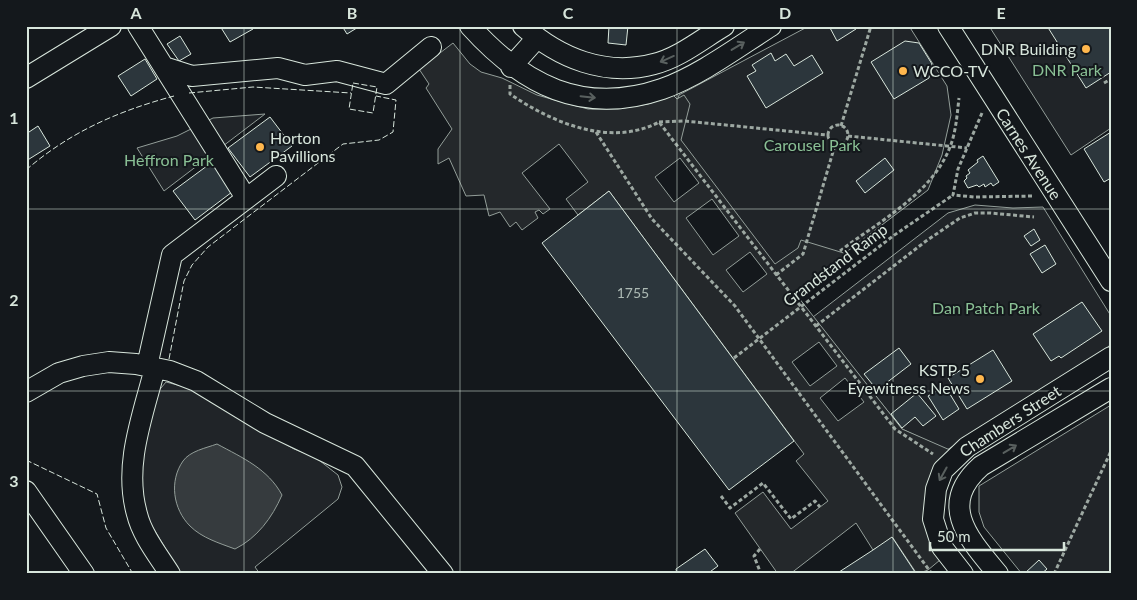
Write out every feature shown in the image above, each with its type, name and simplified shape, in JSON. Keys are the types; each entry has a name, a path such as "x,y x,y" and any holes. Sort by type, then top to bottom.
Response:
{"street":[{"path":"26,78 111,26"},
{"path":"138,26 246,198"},
{"path":"470,26 488,47 512,67 541,84 565,93 589,98 638,95 683,80 771,26"},
{"path":"512,67 530,32 557,51 581,63 627,69 654,64 680,53 724,26"},
{"name":"Carnes Avenue","path":"948,26 1111,281"},
{"path":"164,67 192,76 278,68 305,75 336,71 386,84 431,47"},
{"path":"170,574 137,514 132,484 133,455 172,254 276,176"},
{"name":"Chambers Street","path":"963,574 942,547 933,518 933,504 940,478 948,464 967,447 1111,357"},
{"path":"26,392 59,373 82,366 109,362 151,367 196,381 265,423 355,466 442,574"},
{"name":"Chambers Street","path":"998,574 966,533 959,508 964,485 981,466 1111,388"},
{"path":"26,490 84,574"}],"path":[{"path":"841,126 871,26"},
{"path":"512,67 510,94 536,112 596,132 624,132 649,127 659,122 685,121 827,135"},
{"path":"1104,84 1111,79"},
{"path":"990,92 958,169 953,195 974,197 1028,195 1060,201"},
{"path":"840,251 912,197 933,177 951,146 959,98"},
{"path":"659,122 896,429 948,464"},
{"path":"841,126 846,129 848,136 845,143 835,145 830,142 827,135 830,128 841,126"},
{"path":"596,132 652,219 735,306 929,573"},
{"path":"848,136 967,148"},
{"path":"776,274 803,254 835,145"},
{"name":"Grandstand Ramp","path":"734,358 893,236 953,195"},
{"path":"816,326 926,241 960,218 975,213 990,212 1034,218"},
{"path":"1054,574 1111,451"},
{"path":"721,496 730,508 763,483 791,520 815,501 820,507"},
{"path":"760,549 754,556 761,574"}],"green space":[{"name":"Carousel Park","path":"809,26 909,26 947,86 951,115 942,155 928,190 795,291 669,139 679,95"},
{"name":"DNR Park","path":"989,26 1111,26 1111,128 1071,155"},
{"name":"Heffron Park","path":"265,114 164,191 137,148 177,136 213,118"},
{"name":"Dan Patch Park","path":"975,205 1013,208 1043,207 1111,316 1111,343 1107,349 947,450 902,429 813,317 948,213"},
{"path":"166,382 189,388 294,449 315,457 338,475 342,487 338,499 255,567 260,574 181,574 149,521 141,495 142,454 156,394"},
{"path":"1111,405 1111,574 1022,574 984,527 979,512 979,486"}],"shaded area":[{"path":"453,43 470,64 481,72 502,78 537,95 588,109 618,109 648,104 673,95 677,99 684,95 690,104 681,140 775,264 798,248 801,240 847,254 795,293 902,429 950,450 947,455 940,560 928,570 917,574 893,538 873,550 856,523 790,574 778,574 735,513 763,492 791,529 828,501 796,461 804,454 609,191 578,215 566,199 588,182 559,144 522,173 550,209 543,214 539,210 535,212 538,218 522,230 516,222 510,227 500,212 489,216 484,195 466,196 449,158 438,164 438,149 452,129 426,88 429,84 419,69","holes":["680,158 699,183 674,202 655,177","712,199 739,236 713,255 686,218","750,252 767,274 743,292 726,270","819,342 837,366 810,386 792,362","845,378 864,402 838,421 820,398"]},
{"path":"217,444 245,459 262,471 270,478 282,495 274,512 257,533 235,549 205,537 190,526 180,511 175,495 176,477 183,461 194,452"}],"building":[{"path":"220,26 252,26 253,29 230,42"},
{"path":"342,26 360,26 347,34"},
{"path":"609,26 628,26 626,45 608,43"},
{"path":"829,26 855,26 856,29 837,41"},
{"name":"DNR Building","path":"1047,26 1111,26 1111,72 1086,88"},
{"path":"180,36 191,54 179,61 167,44"},
{"name":"WCCO-TV","path":"905,41 919,43 932,64 929,78 894,99 871,62"},
{"path":"771,53 775,61 786,54 794,66 812,55 823,73 766,108 747,76 756,71 752,65"},
{"path":"145,59 157,79 131,96 118,76"},
{"name":"Horton Pavillions","path":"270,117 292,146 250,177 228,148"},
{"path":"38,126 50,146 26,161 26,134"},
{"path":"1111,132 1111,178 1104,182 1084,149"},
{"path":"983,156 999,182 993,186 991,183 985,187 984,184 979,187 977,185 968,188 964,181 970,173 968,170"},
{"path":"885,158 894,170 865,193 856,181"},
{"name":"Horton Pavillions","path":"215,160 236,189 195,220 173,191"},
{"path":"609,191 794,441 729,490 542,243"},
{"path":"1034,229 1040,240 1031,246 1024,236"},
{"path":"1045,245 1056,264 1042,273 1030,254"},
{"path":"1082,302 1102,331 1061,358 1059,356 1051,361 1033,334"},
{"path":"899,348 911,364 877,390 864,374"},
{"name":"KSTP 5 Eyewitness News","path":"993,350 1012,381 967,409 948,378"},
{"path":"945,386 959,409 943,420 928,396"},
{"path":"917,393 936,416 923,426 915,417 902,428 891,414"},
{"path":"892,537 915,572 836,574 873,550"},
{"path":"705,549 718,566 707,574 677,574 676,569"},
{"path":"1039,560 1047,569 1041,574 1024,574"}],"fence":[{"path":"353,83 377,87 373,113 349,109 353,83"},
{"path":"189,93 253,87 351,93"},
{"path":"26,170 60,145 96,124 133,109 174,96"},
{"path":"169,359 184,281 192,265 208,247 343,144 379,140 393,132 396,100 376,96"},
{"path":"26,460 97,494 106,528 133,574"}],"place":[{"name":"DNR Building","path":"1086,49"},
{"name":"WCCO-TV","path":"903,71"},
{"name":"Horton Pavillions","path":"260,147"},
{"name":"KSTP 5 Eyewitness News","path":"980,379"}]}
